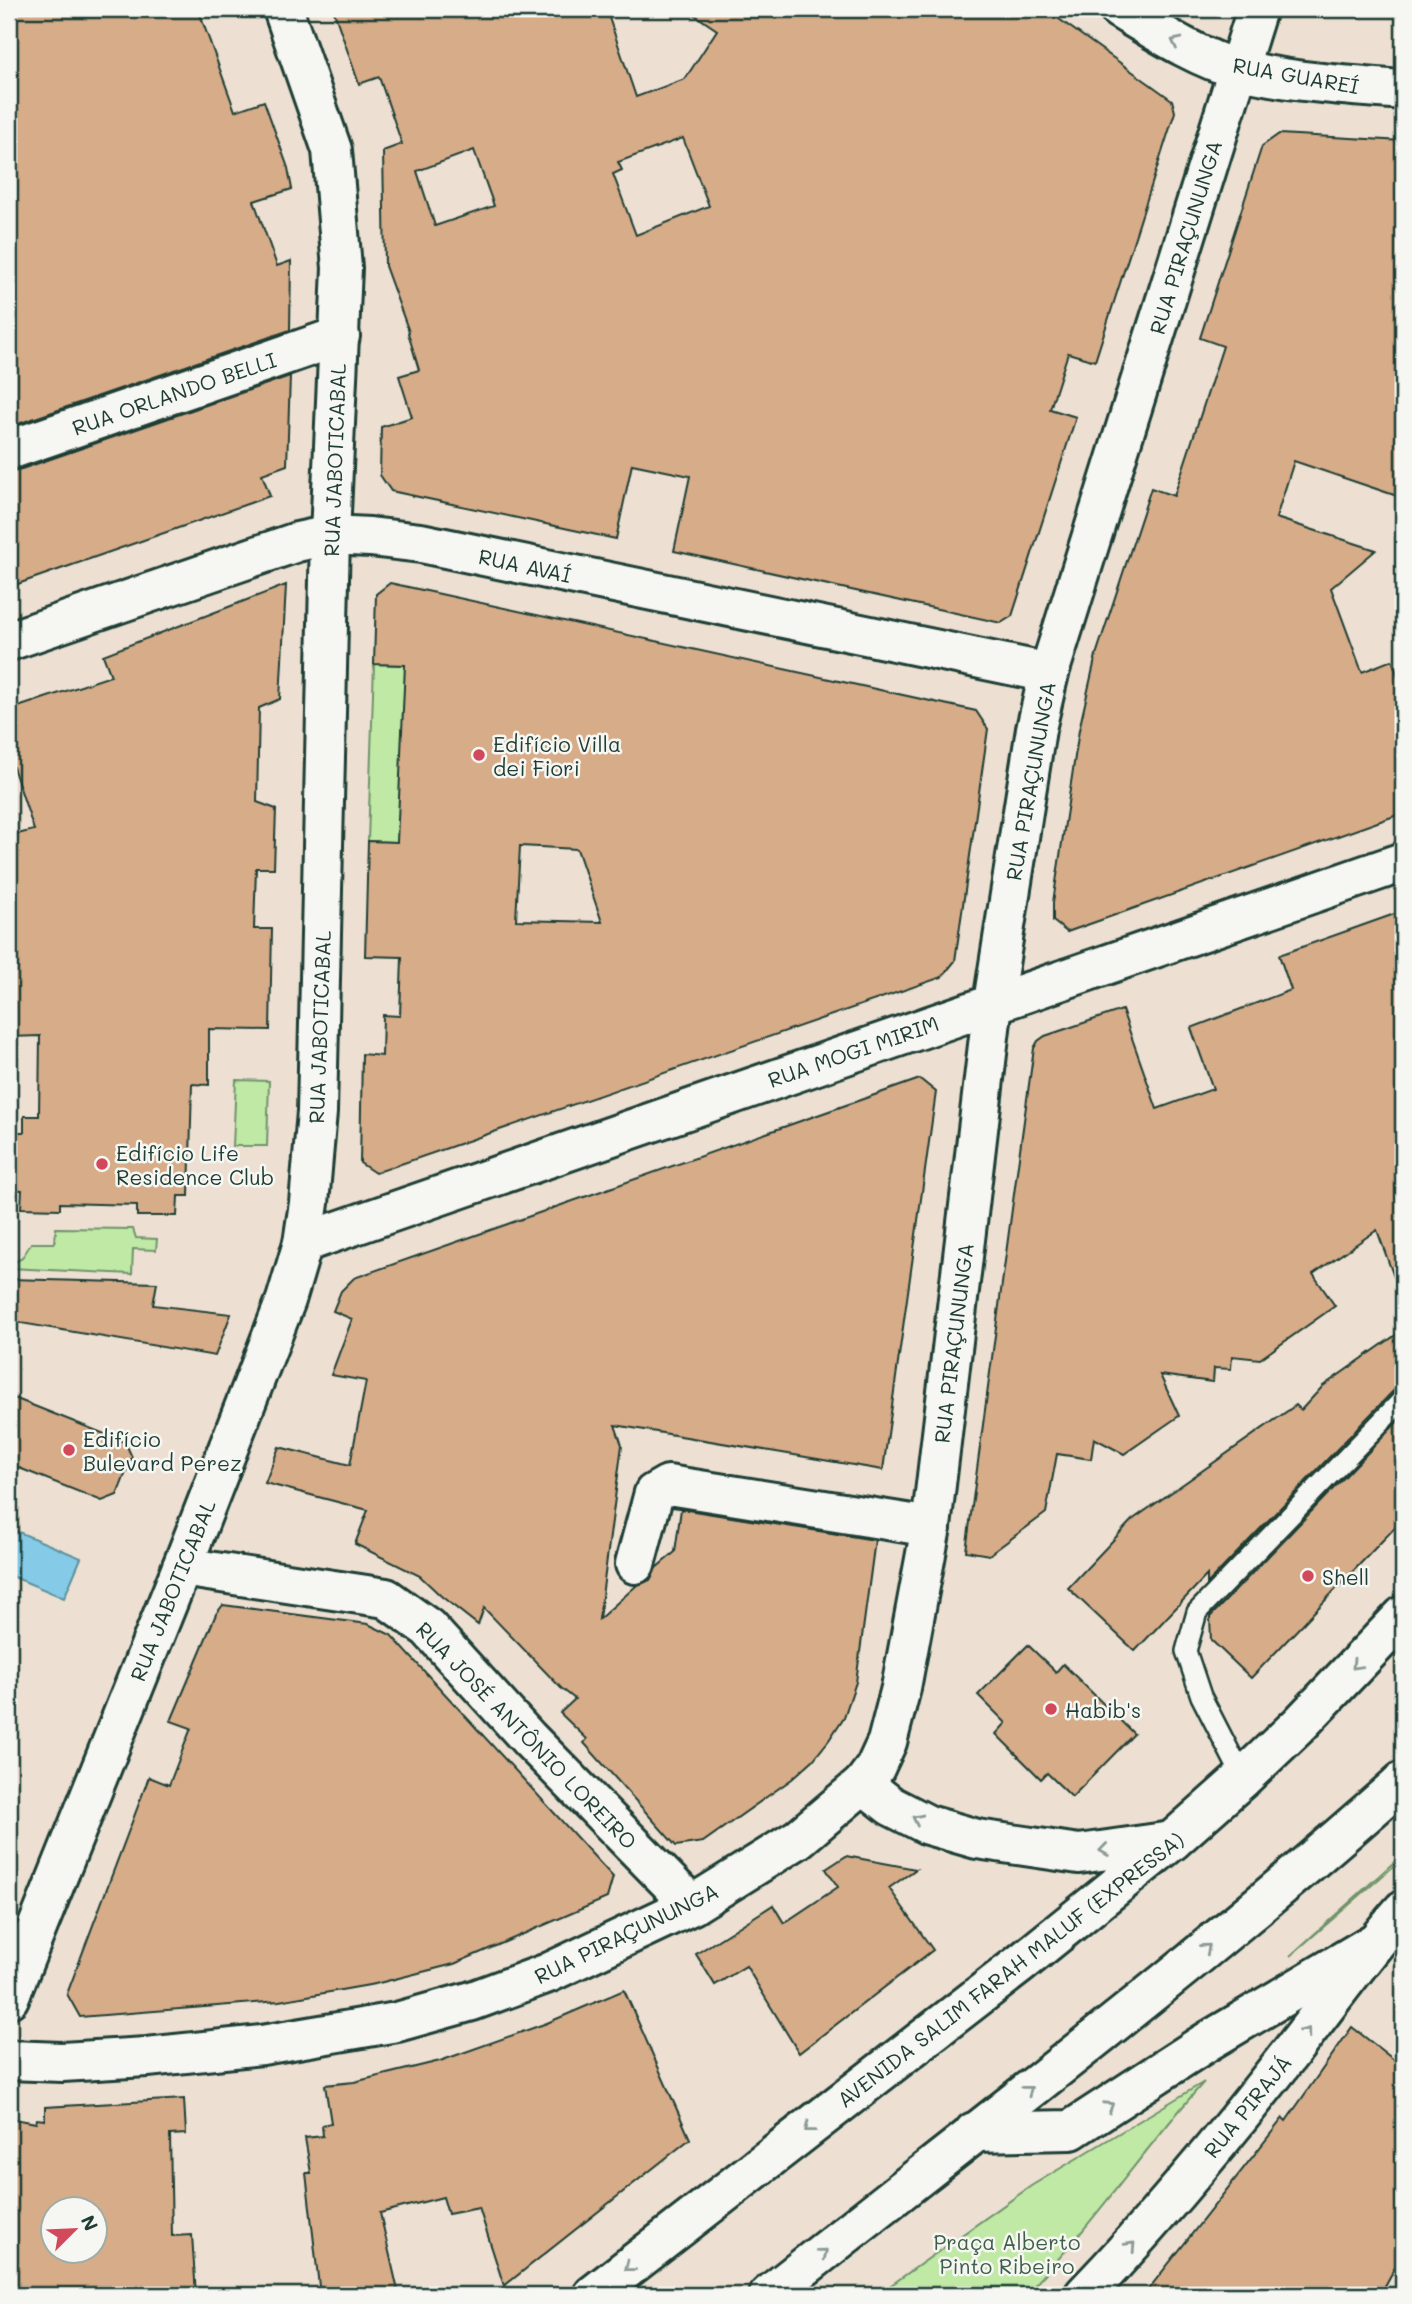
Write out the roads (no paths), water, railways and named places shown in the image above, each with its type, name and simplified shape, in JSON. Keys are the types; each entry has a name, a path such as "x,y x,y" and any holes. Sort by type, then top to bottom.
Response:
{"main road":[{"name":"RUA JABOTICABAL","path":"9,1998 286,1300 303,1243 309,1203 317,1112 330,535 342,268 332,150 284,9"},
{"name":"RUA GUAREÍ","path":"1119,9 1174,42 1237,69 1311,81 1403,90"},
{"name":"RUA PIRAÇUNUNGA","path":"9,2060 62,2062 147,2057 262,2045 397,2022 472,2001 548,1973 692,1905 798,1839 863,1784 875,1768 887,1742 901,1688 931,1527 993,1003 1036,729 1049,673 1257,9"},
{"name":"RUA ORLANDO BELLI","path":"9,450 340,336"},
{"name":"RUA AVAÍ","path":"9,641 246,558 330,535 421,543 1049,673"},
{"name":"RUA MOGI MIRIM","path":"303,1243 1403,862"},
{"path":"635,1564 654,1493 668,1485 931,1527"},
{"name":"RUA JOSÉ ANTÔNIO LOREIRO","path":"182,1567 386,1598 428,1628 529,1739 692,1905"},
{"name":"AVENIDA SALIM FARAH MALUF (EXPRESSA)","path":"593,2295 1020,1964 1172,1841 1243,1778 1403,1616"},
{"path":"769,2295 1139,2004 1403,1781"},
{"path":"863,1784 891,1806 929,1825 977,1839 1079,1853 1172,1841"},
{"name":"RUA PIRAJÁ","path":"1084,2295 1139,2238 1403,1910"},
{"path":"974,2132 1071,2130 1206,2043 1373,1944"}],"lane":[{"path":"1243,1778 1201,1696 1186,1651 1197,1612 1403,1399"}],"water":[{"path":"9,1528 81,1558 64,1598 9,1575"}],"place":[{"name":"Edifício Villa dei Fiori","path":"479,755"},
{"name":"Edifício Life Residence Club","path":"102,1164"},
{"name":"Edifício Bulevard Perez","path":"69,1450"},
{"name":"Shell","path":"1308,1576"},
{"name":"Habib's","path":"1051,1709"}],"park label":[{"name":"Praça Alberto Pinto Ribeiro","path":"1007,2253"}]}
